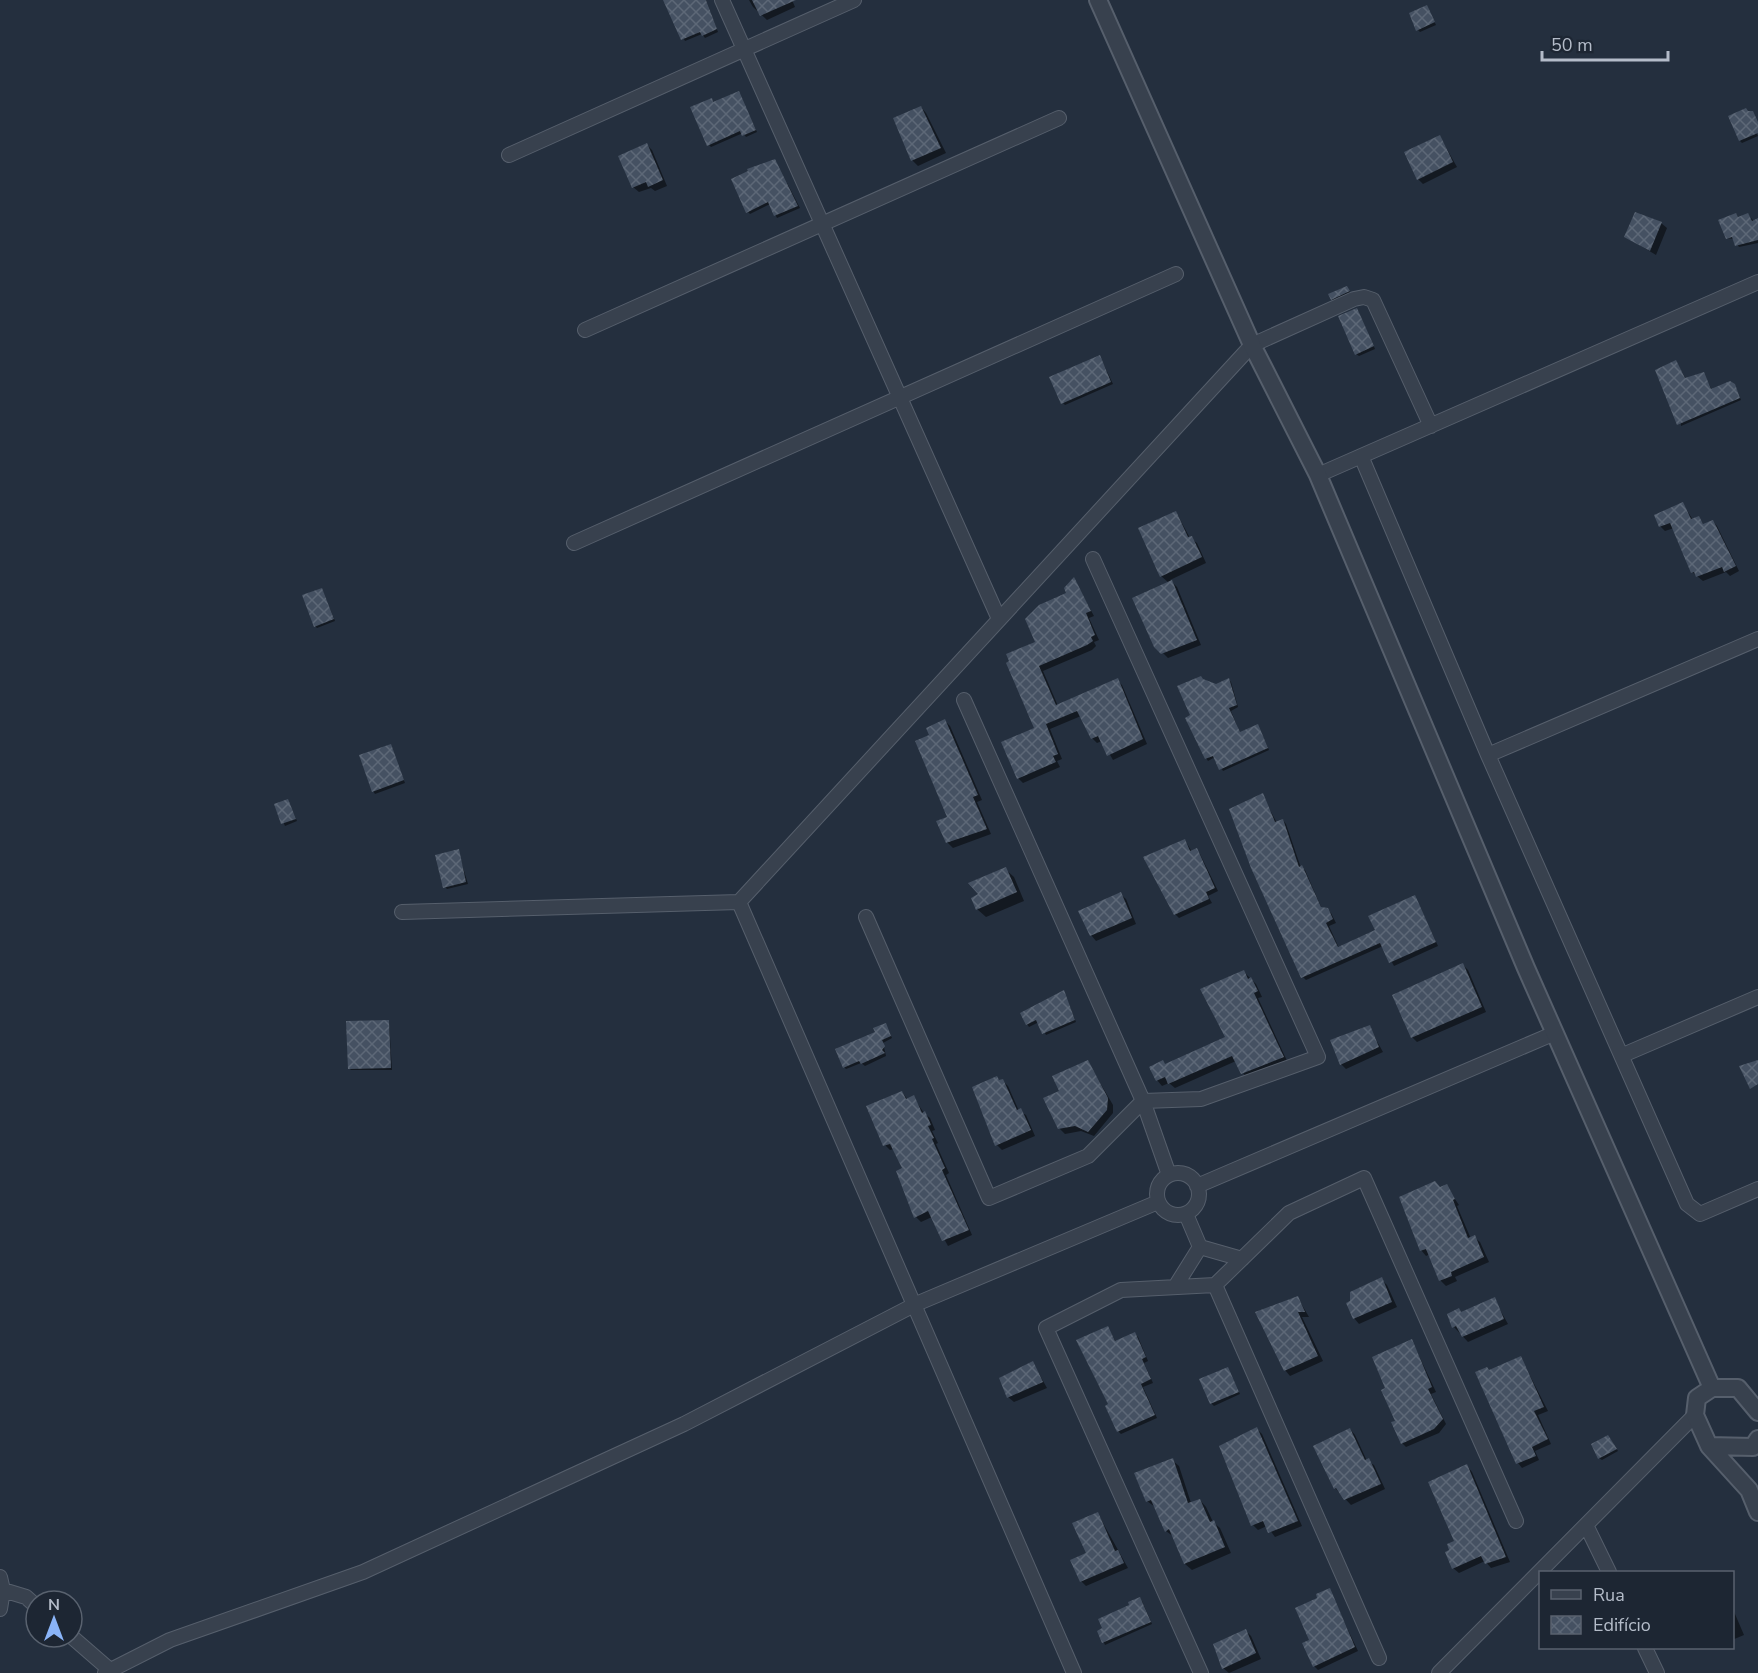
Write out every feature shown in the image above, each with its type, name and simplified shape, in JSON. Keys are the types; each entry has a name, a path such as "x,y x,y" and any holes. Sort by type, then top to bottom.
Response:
{"street":[{"path":"722,0 999,620"},
{"path":"508,155 854,0"},
{"path":"1098,0 1252,345 1318,475 1555,1033 1712,1388"},
{"path":"585,330 1059,118"},
{"path":"574,543 1176,274"},
{"path":"1318,475 1758,282"},
{"path":"402,912 739,902 1252,345 1354,298 1373,300 1431,426"},
{"path":"1361,456 1488,755 1623,1055 1687,1204 1700,1214 1758,1189"},
{"path":"866,917 989,1198 1088,1156 1143,1101 1201,1099 1318,1057 1092,559"},
{"path":"1488,755 1758,639"},
{"path":"964,700 1143,1101 1169,1175"},
{"path":"739,902 916,1304 1074,1673"},
{"path":"1623,1055 1758,997"},
{"path":"1197,1186 1555,1033"},
{"path":"1180,1174 1190,1177 1197,1186 1199,1197 1195,1207 1186,1214 1175,1215 1165,1211 1158,1202 1157,1192 1161,1182 1169,1175 1180,1174"},
{"path":"1201,1673 1046,1328 1121,1290 1215,1285 1289,1213 1364,1178 1516,1521"},
{"path":"84,1649 108,1672 170,1640 363,1572 684,1424 916,1304 1158,1202"},
{"path":"1186,1214 1200,1246"},
{"path":"1200,1246 1242,1258"},
{"path":"1175,1287 1200,1246"},
{"path":"1215,1285 1379,1658"},
{"path":"1758,1412 1738,1388 1712,1388 1697,1398 1695,1415 1709,1446 1749,1490 1758,1512"},
{"path":"1540,1571 1695,1415"},
{"path":"1709,1446 1756,1447"},
{"path":"1586,1525 1609,1571"},
{"path":"1439,1673 1539,1572"},
{"path":"0,1609 1,1584 24,1596"},
{"path":"1646,1649 1657,1673"}],"building":[{"path":"663,0 706,0 717,29 702,36 700,32 681,40"},
{"path":"752,0 796,0 760,16"},
{"path":"1427,5 1435,22 1416,31 1409,13"},
{"path":"739,91 756,130 742,136 740,131 707,146 690,107 712,98 713,102"},
{"path":"921,106 941,148 911,161 893,118"},
{"path":"1746,108 1748,111 1753,111 1758,122 1758,133 1739,141 1728,116"},
{"path":"1440,135 1453,162 1417,180 1404,152"},
{"path":"647,143 663,180 648,187 646,182 632,188 618,156"},
{"path":"775,159 798,206 774,216 768,202 746,213 731,179 748,171 747,169"},
{"path":"1635,212 1662,222 1650,251 1624,237"},
{"path":"1736,213 1738,217 1748,213 1752,221 1758,218 1758,240 1735,246 1732,237 1726,239 1718,220"},
{"path":"1347,286 1350,291 1331,300 1328,294"},
{"path":"1357,308 1374,346 1355,355 1338,316"},
{"path":"1100,355 1111,382 1061,404 1049,377"},
{"path":"1676,360 1685,378 1704,372 1711,389 1730,381 1735,384 1740,398 1677,425 1655,370"},
{"path":"1683,502 1691,519 1699,516 1703,524 1713,520 1736,566 1724,572 1722,567 1696,577 1694,572 1691,573 1670,523 1659,527 1654,515"},
{"path":"1176,511 1188,537 1192,536 1202,557 1160,577 1138,528"},
{"path":"1074,577 1091,611 1086,613 1095,635 1091,637 1093,641 1039,666 1056,705 1118,678 1143,739 1107,756 1098,736 1091,739 1077,711 1046,724 1058,754 1053,756 1056,762 1017,779 1001,742 1034,728 1006,663 1009,661 1006,654 1035,642 1025,619 1039,605 1066,593 1064,588"},
{"path":"1172,580 1197,640 1161,654 1154,647 1132,598"},
{"path":"322,588 334,619 314,627 302,595"},
{"path":"1201,676 1216,684 1229,678 1237,705 1229,708 1240,732 1258,724 1268,748 1219,770 1213,756 1205,759 1185,718 1190,715 1177,686"},
{"path":"945,719 978,795 973,797 987,829 946,843 936,821 947,817 915,741 929,735 926,728"},
{"path":"391,744 404,780 372,792 359,755"},
{"path":"1263,793 1275,822 1283,819 1299,867 1302,865 1321,907 1328,908 1333,919 1326,923 1338,947 1375,930 1368,916 1415,895 1436,942 1389,963 1380,943 1301,978 1251,868 1229,809"},
{"path":"288,799 296,819 281,824 274,804"},
{"path":"1185,839 1190,851 1197,848 1215,888 1206,892 1209,899 1174,915 1143,857"},
{"path":"459,849 466,882 443,888 435,855"},
{"path":"1006,867 1017,892 976,910 971,898 978,894 968,883"},
{"path":"1121,892 1132,918 1090,936 1078,911"},
{"path":"1463,963 1482,1007 1411,1038 1392,995"},
{"path":"1244,970 1248,979 1251,977 1258,991 1254,993 1284,1057 1241,1074 1232,1056 1168,1084 1165,1077 1156,1081 1149,1067 1163,1060 1165,1064 1225,1037 1200,989"},
{"path":"1064,990 1075,1020 1042,1034 1036,1020 1026,1025 1020,1013"},
{"path":"389,1020 391,1068 348,1069 346,1021"},
{"path":"886,1023 891,1036 882,1040 885,1046 882,1050 885,1053 861,1064 859,1061 843,1068 835,1049 875,1032 873,1028"},
{"path":"1370,1025 1379,1047 1340,1065 1330,1040"},
{"path":"1088,1060 1108,1098 1107,1110 1088,1132 1075,1126 1058,1129 1043,1098 1059,1091 1052,1076"},
{"path":"1758,1060 1758,1084 1750,1089 1739,1066"},
{"path":"997,1076 999,1080 1003,1079 1017,1110 1021,1108 1031,1130 995,1146 972,1087"},
{"path":"902,1091 906,1099 914,1095 922,1113 925,1111 931,1125 928,1126 934,1138 932,1139 945,1168 942,1170 969,1230 942,1241 928,1211 914,1218 896,1171 902,1168 890,1144 883,1146 866,1106"},
{"path":"1435,1181 1440,1187 1447,1184 1455,1199 1453,1200 1468,1238 1475,1235 1484,1257 1451,1272 1452,1276 1439,1281 1426,1249 1420,1251 1399,1197"},
{"path":"1382,1277 1392,1302 1353,1319 1346,1303 1350,1301 1350,1292"},
{"path":"1298,1296 1305,1312 1298,1312 1318,1356 1284,1371 1255,1312"},
{"path":"1495,1297 1504,1319 1462,1337 1456,1326 1452,1328 1447,1314 1459,1308 1461,1312"},
{"path":"1108,1326 1115,1341 1135,1332 1146,1357 1142,1359 1151,1379 1141,1384 1155,1415 1117,1432 1105,1406 1108,1404 1076,1340"},
{"path":"1412,1339 1432,1387 1428,1389 1443,1419 1434,1429 1401,1444 1391,1422 1395,1421 1381,1390 1385,1388 1372,1357"},
{"path":"1521,1356 1544,1407 1534,1411 1548,1439 1532,1447 1536,1456 1516,1464 1475,1372 1487,1367 1489,1370"},
{"path":"1033,1361 1043,1382 1007,1398 999,1378"},
{"path":"1228,1367 1239,1392 1210,1404 1199,1379"},
{"path":"1257,1427 1298,1521 1268,1533 1263,1521 1251,1526 1219,1446"},
{"path":"1350,1428 1365,1460 1369,1458 1381,1484 1344,1500 1336,1488 1334,1489 1313,1446"},
{"path":"1608,1435 1617,1449 1598,1459 1591,1444"},
{"path":"1173,1458 1188,1503 1200,1499 1210,1522 1214,1520 1225,1547 1184,1564 1169,1529 1165,1532 1151,1500 1146,1502 1134,1473"},
{"path":"1467,1464 1506,1557 1485,1564 1481,1556 1452,1569 1445,1552 1449,1550 1447,1544 1454,1541 1428,1482"},
{"path":"1098,1512 1115,1551 1118,1550 1124,1563 1080,1582 1070,1560 1086,1553 1072,1523"},
{"path":"1330,1588 1355,1647 1313,1667 1302,1643 1309,1640 1295,1608 1317,1598 1316,1594"},
{"path":"1140,1597 1151,1622 1102,1643 1097,1631 1102,1628 1098,1619 1129,1605 1128,1602"},
{"path":"1246,1629 1256,1653 1222,1669 1213,1644"}]}
